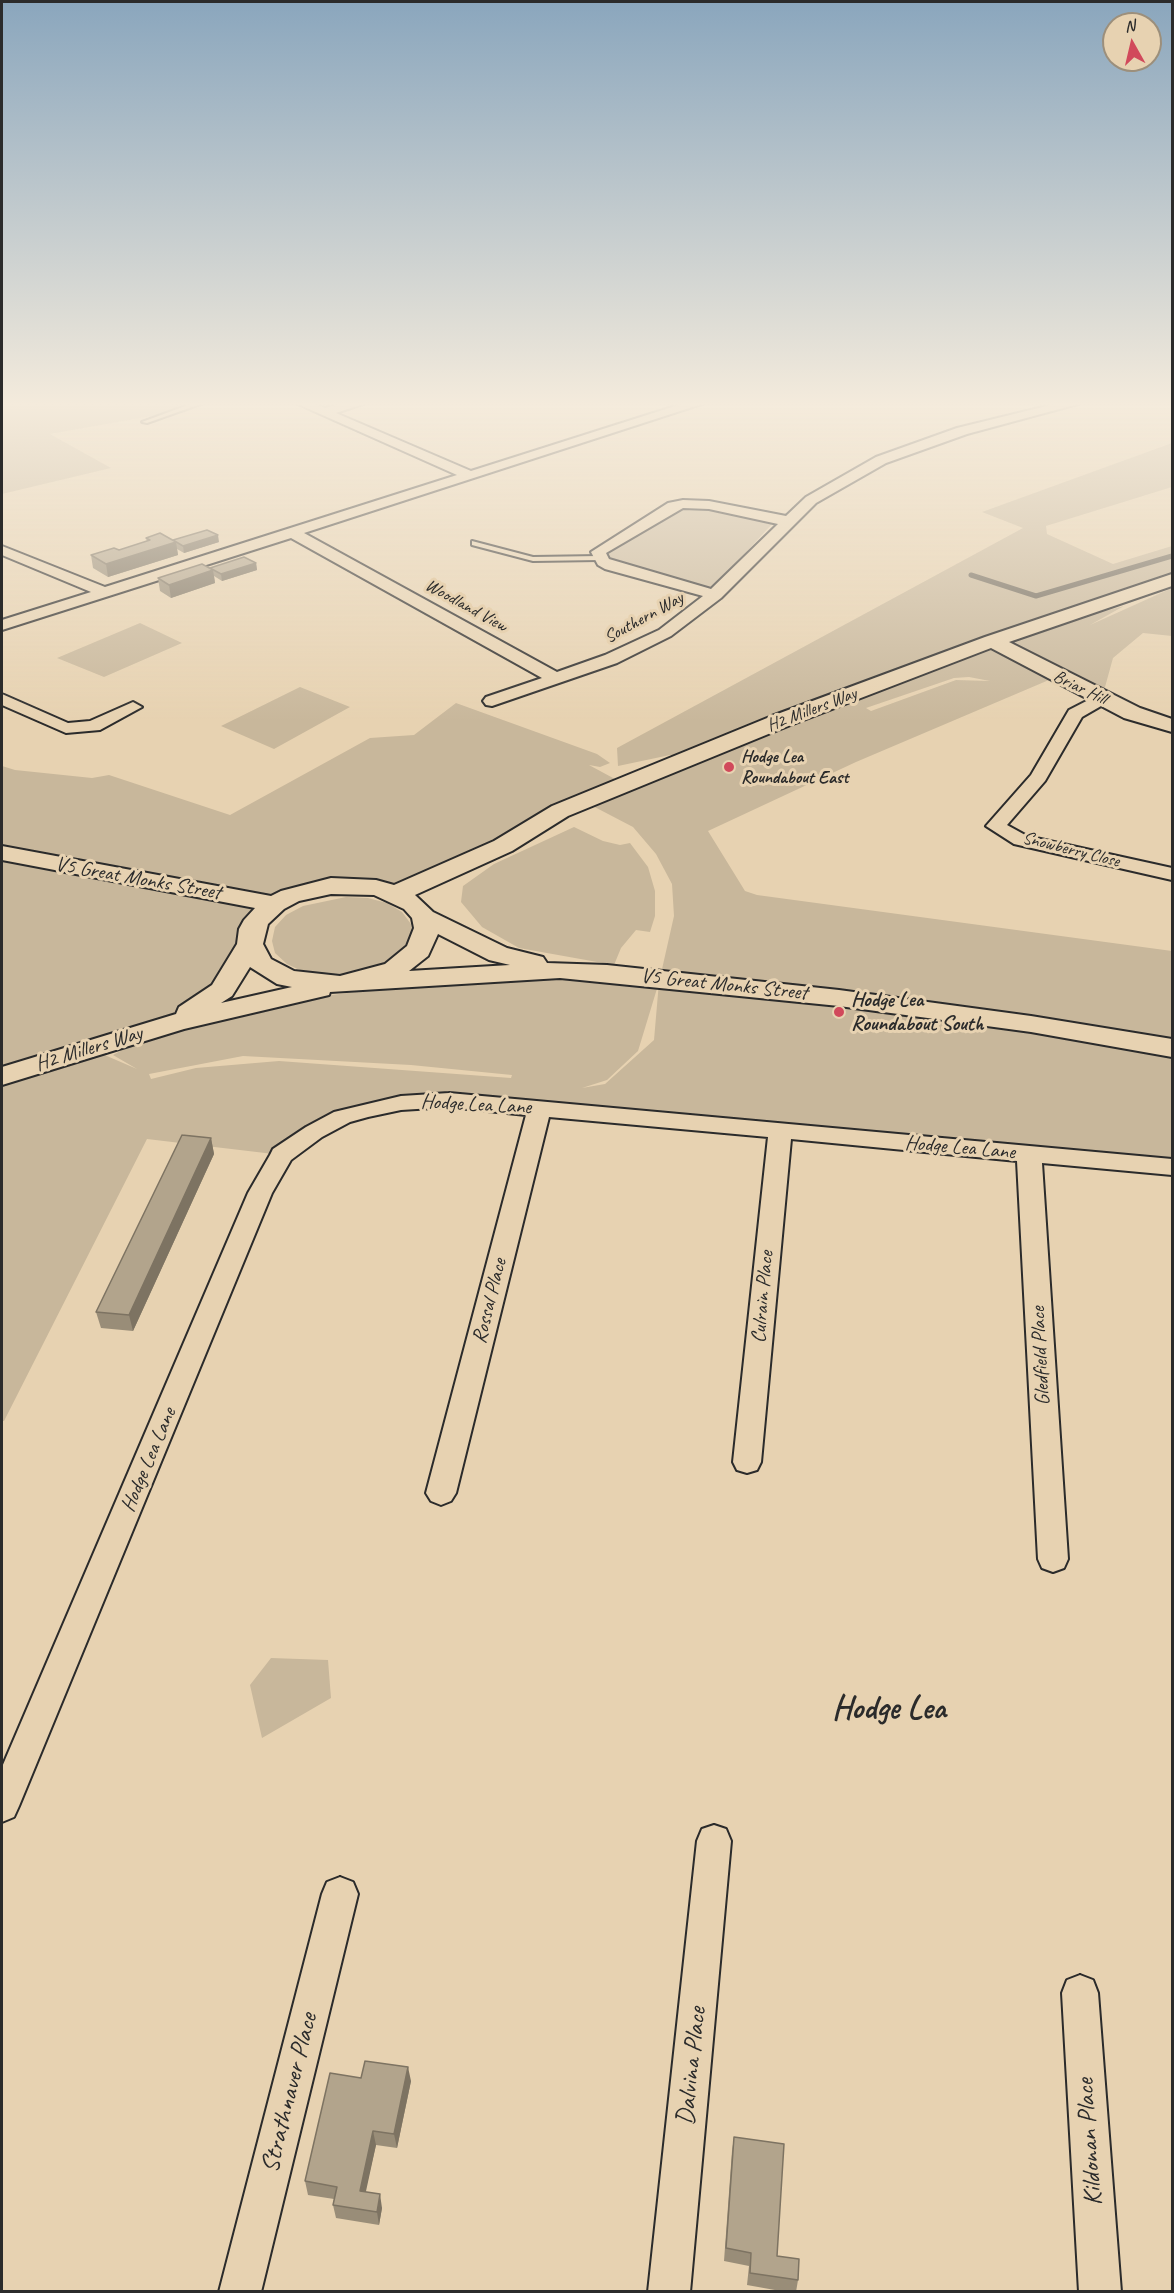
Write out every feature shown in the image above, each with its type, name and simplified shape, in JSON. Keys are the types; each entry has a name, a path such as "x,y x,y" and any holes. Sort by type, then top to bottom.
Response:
{"street":[{"path":"2,625 371,508"},
{"path":"670,508 603,548 598,552 599,558 610,566 715,595"},
{"path":"724,508 787,521"},
{"name":"Southern Way","path":"492,700 611,659 665,633 715,595 802,508"},
{"name":"Woodland View","path":"293,533 557,679"},
{"path":"2,550 82,581 103,592"},
{"name":"H2 Millers Way","path":"396,894 503,846 560,811 626,786 780,721 992,641 1173,580"},
{"path":"1047,671 1034,646 1040,632 1077,611"},
{"name":"Briar Hill","path":"992,641 1132,713 1173,726"},
{"name":"Snowberry Close","path":"1102,698 1075,714 1039,777 996,826 1021,840 1173,874"},
{"path":"2,699 66,728 94,726 133,707"},
{"name":"V5 Great Monks Street","path":"2,854 275,904"},
{"path":"331,886 364,886 396,894 413,904 424,917 427,928 425,939 409,961 386,974 348,983 303,982 279,975 261,964 250,944 252,929 257,920 275,904 300,893 331,886"},
{"name":"V5 Great Monks Street","path":"424,917 498,954 560,970"},
{"name":"H2 Millers Way","path":"176,1022 222,990 250,944"},
{"name":"V5 Great Monks Street","path":"348,983 560,970 607,973 839,998 1019,1022 1173,1048"},
{"name":"H2 Millers Way","path":"2,1076 176,1022 348,983"},
{"name":"Hodge Lea Lane","path":"2,1806 261,1193 282,1155 314,1132 342,1118 401,1103 449,1100 1173,1167"},
{"name":"Rossal Place","path":"441,1493 539,1108"},
{"name":"Culrain Place","path":"747,1462 780,1132"},
{"name":"Gledfield Place","path":"1029,1154 1053,1559"},
{"name":"Dalvina Place","path":"669,2292 714,1841"},
{"name":"Strathnaver Place","path":"240,2292 340,1894"},
{"name":"Kildonan Place","path":"1080,1993 1100,2292"}],"lane":[{"path":"475,543 533,560 599,558"}],"shaded area":[{"path":"683,508 710,508 772,524 711,590 610,563 607,554 616,546 668,513"},
{"path":"993,508 1104,508 1046,526 1047,534 1113,564 1172,546 1172,580 1004,638 1124,606 1090,625 1172,588 1172,636 1143,633 1113,658 1102,698 1056,677 856,762 708,831 745,891 757,895 1172,951 1172,1167 449,1100 364,1110 282,1155 147,1139 2,1421 2,766 15,770 92,778 109,775 230,815 370,738 414,735 456,703 597,754 610,763 600,767 589,765 626,785 695,756 670,755 618,766 617,748 1023,528 982,512","holes":["969,677 990,681 956,680 871,711 866,708 954,678","587,803 633,827 656,854 672,884 674,916 660,978 560,970 404,975 364,991 191,1012 290,896 376,888 396,894","659,982 654,1040 605,1084 582,1088 607,1080 638,1051","166,1026 113,1055 137,1069 93,1050","243,1056 411,1065 512,1075 511,1078 279,1061 196,1068 151,1079 149,1074"]},
{"path":"140,623 182,643 104,677 57,658"},
{"path":"300,687 350,707 274,749 221,726"},
{"path":"574,827 603,841 620,845 630,843 648,867 655,891 655,916 650,932 636,930 621,948 614,965 519,948 482,927 461,902 463,886 494,864"},
{"path":"346,897 368,898 387,903 402,912 411,924 412,937 406,950 392,961 373,970 350,975 326,976 304,972 287,964 275,953 272,941 275,927 286,915 303,906"},
{"path":"271,1658 328,1660 331,1698 262,1738 250,1685"}],"building":[{"path":"207,530 218,535 183,546 173,540"},
{"path":"160,533 176,542 106,564 91,555 114,548 119,550 150,540 146,538"},
{"path":"244,557 256,563 221,574 210,568"},
{"path":"202,564 213,570 169,585 158,578"},
{"path":"182,1135 211,1138 129,1315 96,1312"},
{"path":"365,2061 408,2067 394,2134 373,2131 360,2191 380,2194 377,2212 333,2205 337,2187 305,2181 330,2073 361,2078"},
{"path":"734,2137 784,2144 777,2256 799,2259 798,2280 750,2273 751,2253 726,2248"}],"waterway":[{"path":"971,575 1036,596 1172,556"}],"place":[{"name":"Hodge Lea Roundabout East","path":"729,767"},
{"name":"Hodge Lea Roundabout South","path":"839,1012"}],"district":[{"name":"Hodge Lea","path":"889,1709"}]}
